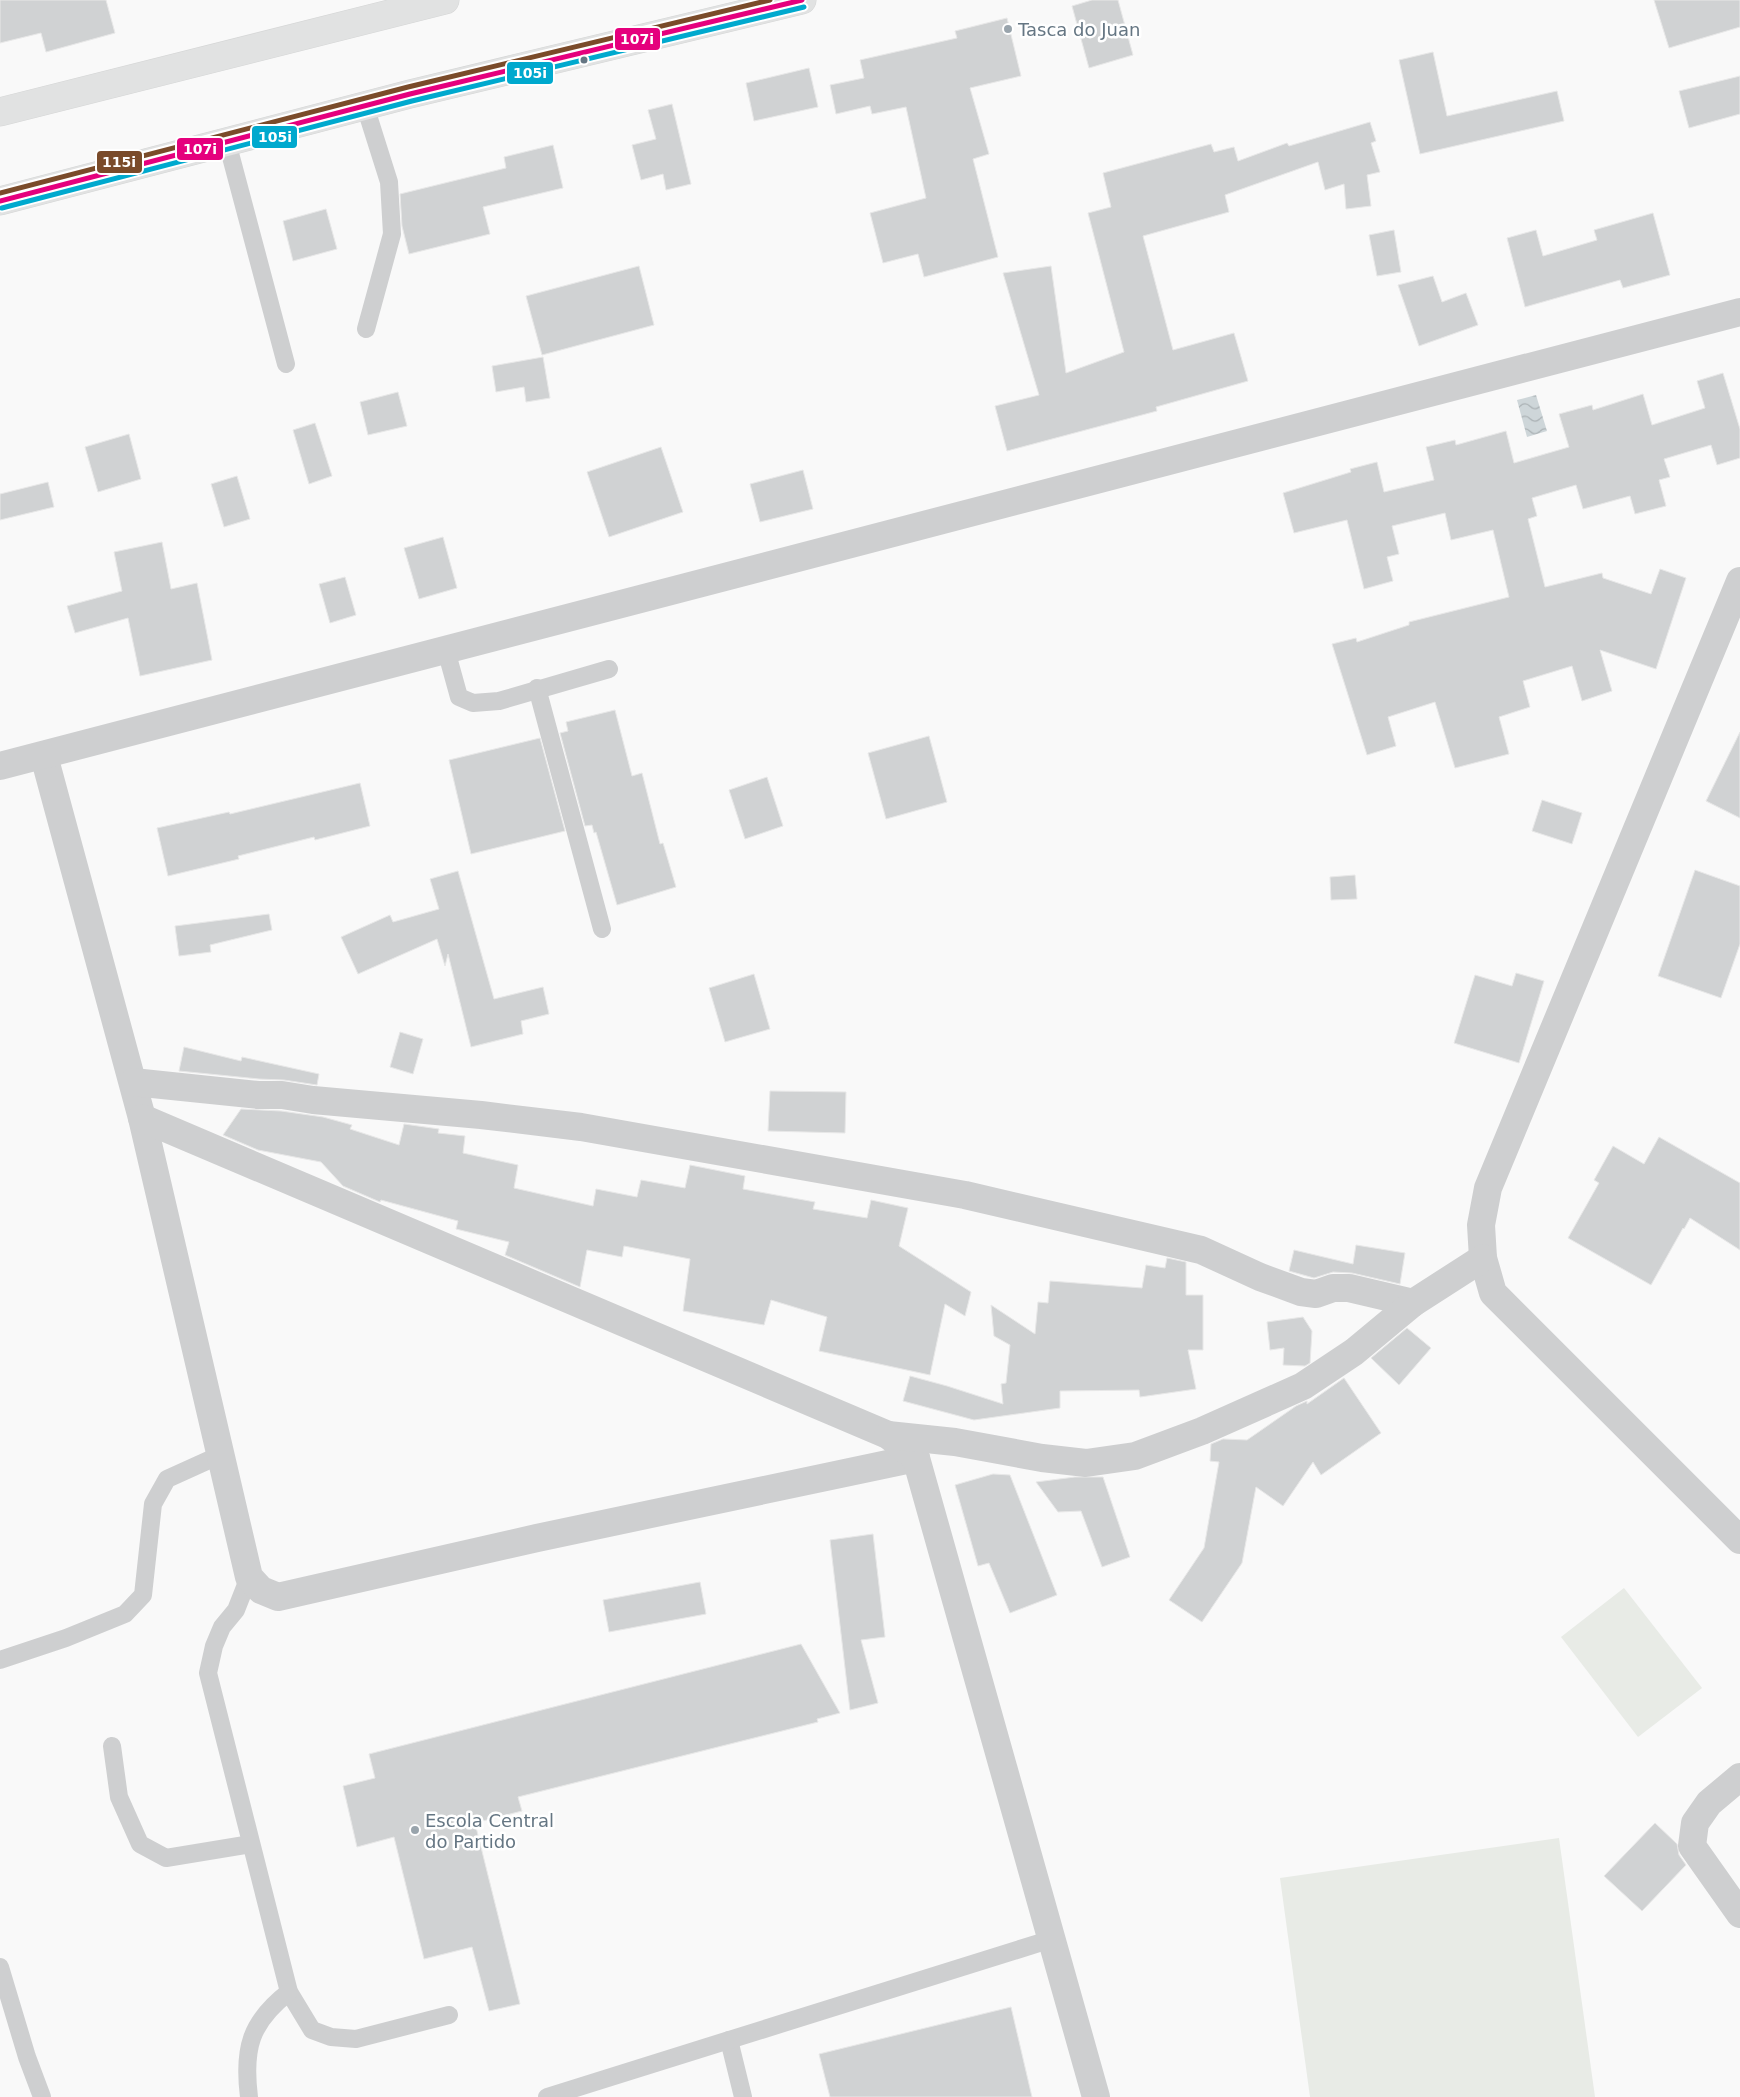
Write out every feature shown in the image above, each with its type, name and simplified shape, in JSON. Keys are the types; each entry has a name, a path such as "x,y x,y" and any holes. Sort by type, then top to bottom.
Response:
{"highway":[{"path":"0,112 445,0"},
{"path":"0,201 365,106 802,0"}],"street":[{"path":"0,766 1740,312"},
{"path":"1740,581 1488,1188 1480,1225 1483,1258 1493,1293 1740,1540"},
{"path":"44,756 142,1118 249,1578 262,1590 278,1597 538,1538 916,1458"},
{"path":"133,1082 481,1115 590,1128 965,1195 1123,1230 1201,1250 1301,1292 1316,1294 1332,1288 1349,1288 1413,1303"},
{"path":"142,1118 888,1435 916,1458 1096,2097"},
{"path":"888,1435 955,1442 1042,1458 1086,1463 1135,1456 1202,1432 1303,1386 1354,1352 1413,1303 1483,1258"},
{"path":"1740,1777 1709,1803 1695,1823 1692,1846 1740,1914"}],"lane":[{"path":"365,106 389,182 392,234 366,330"},
{"path":"227,142 286,364"},
{"path":"446,650 459,696 473,703 498,701 536,688 609,669"},
{"path":"536,688 602,929"},
{"path":"0,1660 66,1638 125,1614 143,1596 153,1504 167,1479 220,1454"},
{"path":"249,1578 236,1610 222,1627 214,1646 208,1674 289,1992 312,2030 331,2037 356,2039 449,2015"},
{"path":"112,1746 119,1797 140,1844 166,1858 250,1844"},
{"path":"547,2097 1052,1939"},
{"path":"0,1967 42,2097"},
{"path":"249,2097 246,2070 253,2034 270,2008 289,1992"},
{"path":"729,2040 743,2097"}],"shaded area":[{"path":"1624,1588 1702,1688 1638,1737 1561,1637"},
{"path":"1559,1838 1595,2097 1310,2097 1280,1878"}],"water":[{"path":"1536,395 1547,431 1527,437 1517,400"}],"building":[{"path":"0,0 106,0 115,33 46,52 41,33 0,43"},
{"path":"1092,0 1118,0 1133,55 1089,68 1072,6"},
{"path":"1654,0 1740,0 1740,27 1669,48"},
{"path":"1007,18 1021,76 970,88 989,154 973,159 998,257 924,277 918,254 883,263 870,213 926,198 906,107 872,114 870,106 836,114 830,85 864,78 860,60 957,38 955,31"},
{"path":"1433,52 1447,116 1557,91 1564,121 1420,154 1399,60"},
{"path":"809,68 818,107 754,121 746,83"},
{"path":"1740,76 1740,114 1689,128 1679,91"},
{"path":"672,104 691,184 666,190 663,174 641,180 632,145 656,139 648,110"},
{"path":"1370,122 1376,141 1371,143 1380,172 1367,175 1371,206 1346,209 1344,184 1325,190 1318,162 1225,195 1229,212 1143,236 1173,350 1234,333 1248,381 1156,407 1157,411 1007,451 995,406 1039,395 1003,273 1051,266 1066,373 1124,352 1088,213 1111,207 1103,173 1211,144 1214,152 1234,147 1238,161 1287,143 1289,146"},
{"path":"553,145 563,188 483,207 490,234 409,254 402,226 400,194 506,168 504,157"},
{"path":"326,209 337,249 293,261 283,221"},
{"path":"1653,213 1670,275 1623,288 1620,280 1525,307 1507,238 1536,230 1543,256 1597,240 1594,230"},
{"path":"1394,230 1401,272 1377,276 1369,235"},
{"path":"639,266 654,325 542,355 526,296"},
{"path":"1433,276 1442,302 1466,293 1478,325 1419,346 1398,285"},
{"path":"543,357 550,398 526,402 524,387 496,392 492,366"},
{"path":"1723,373 1740,429 1740,458 1717,465 1711,445 1664,459 1670,477 1659,480 1666,506 1635,514 1630,496 1583,509 1576,485 1532,498 1537,516 1528,519 1545,587 1602,573 1603,578 1651,594 1660,569 1686,578 1656,669 1600,650 1612,691 1582,701 1572,666 1523,681 1530,707 1499,717 1509,754 1455,768 1435,702 1388,717 1396,746 1367,755 1332,644 1356,638 1357,642 1409,625 1409,622 1509,597 1493,530 1451,540 1445,513 1392,526 1399,554 1387,557 1393,581 1364,589 1347,520 1294,533 1283,493 1351,472 1350,469 1377,462 1384,492 1434,480 1426,447 1455,440 1456,445 1506,431 1514,463 1569,447 1559,414 1592,405 1593,410 1643,394 1652,425 1705,408 1697,381"},
{"path":"398,392 407,426 368,435 360,402"},
{"path":"315,423 332,476 309,484 293,430"},
{"path":"129,434 141,479 98,492 85,447"},
{"path":"661,447 683,512 609,537 587,472"},
{"path":"803,470 813,509 760,522 750,484"},
{"path":"237,476 250,519 224,527 211,484"},
{"path":"48,482 54,507 0,520 0,494"},
{"path":"443,537 457,588 419,599 404,548"},
{"path":"162,542 171,589 197,583 212,660 140,676 128,618 75,633 67,606 122,591 114,552"},
{"path":"345,577 356,615 330,623 319,584"},
{"path":"615,710 632,776 642,773 660,844 663,843 676,887 617,905 596,832 594,833 592,825 585,826 560,733 568,731 566,722"},
{"path":"1740,732 1740,818 1706,801"},
{"path":"929,736 947,802 886,819 868,753"},
{"path":"540,738 565,831 471,854 449,760"},
{"path":"767,777 783,826 745,839 729,790"},
{"path":"360,783 370,826 315,840 314,837 238,856 239,859 168,876 157,828 229,812 230,814"},
{"path":"1542,800 1582,813 1572,844 1532,831"},
{"path":"1695,870 1740,886 1740,944 1721,998 1658,976"},
{"path":"458,871 494,999 543,987 549,1014 521,1021 523,1034 471,1047 448,954 445,966 437,939 358,974 341,937 390,915 393,922 439,909 430,879"},
{"path":"1355,875 1357,899 1331,900 1330,877"},
{"path":"269,914 272,930 210,945 211,952 179,956 175,926"},
{"path":"1516,973 1544,981 1519,1063 1454,1043 1475,975 1512,986"},
{"path":"754,974 770,1029 725,1042 709,988"},
{"path":"400,1032 423,1039 413,1074 390,1067"},
{"path":"184,1047 241,1061 242,1057 319,1074 317,1085 284,1080 179,1071"},
{"path":"770,1091 846,1092 845,1133 768,1131"},
{"path":"241,1109 281,1111 323,1117 352,1125 350,1129 399,1145 404,1124 439,1129 438,1133 465,1136 463,1153 518,1165 514,1188 593,1206 596,1189 637,1197 641,1180 685,1188 690,1165 745,1176 743,1189 815,1202 813,1209 867,1218 871,1200 908,1208 899,1246 971,1292 965,1316 945,1304 930,1375 819,1351 827,1317 771,1300 764,1325 683,1311 690,1259 624,1246 622,1257 587,1250 580,1287 505,1255 509,1242 456,1229 458,1221 381,1200 380,1202 343,1186 321,1162 258,1150 223,1135"},
{"path":"1659,1137 1740,1183 1740,1250 1690,1218 1651,1285 1568,1238 1599,1183 1594,1180 1613,1146 1644,1164"},
{"path":"1356,1245 1405,1253 1400,1284 1352,1273 1333,1272 1314,1278 1289,1271 1294,1250 1353,1264"},
{"path":"1167,1258 1186,1262 1186,1295 1203,1295 1203,1350 1188,1350 1196,1389 1140,1397 1139,1390 1060,1391 1060,1408 974,1420 903,1401 910,1376 1003,1404 1001,1384 1006,1383 1010,1345 994,1336 991,1305 1035,1334 1038,1302 1048,1303 1050,1281 1142,1288 1146,1265 1165,1268"},
{"path":"1303,1317 1312,1331 1310,1363 1305,1366 1283,1365 1284,1348 1270,1350 1267,1322"},
{"path":"1407,1328 1431,1348 1399,1385 1371,1358"},
{"path":"1344,1378 1381,1433 1321,1475 1313,1462 1283,1506 1256,1487 1242,1563 1202,1622 1169,1600 1204,1548 1219,1462 1210,1461 1211,1444 1223,1439 1247,1440 1296,1406 1307,1401 1307,1404"},
{"path":"993,1474 1010,1475 1057,1595 1010,1613 989,1563 978,1566 955,1485"},
{"path":"1075,1477 1103,1477 1130,1557 1102,1567 1081,1511 1058,1512 1036,1482"},
{"path":"873,1534 885,1637 861,1640 878,1703 850,1710 830,1540"},
{"path":"700,1582 706,1614 609,1632 603,1600"},
{"name":"Escola Central do Partido","path":"801,1644 840,1713 817,1719 818,1722 518,1797 522,1811 475,1823 520,2004 489,2011 472,1947 424,1959 394,1837 357,1847 343,1786 375,1778 369,1754"},
{"path":"1655,1823 1677,1844 1679,1855 1686,1865 1642,1911 1604,1876"},
{"path":"1011,2007 1032,2097 830,2097 819,2054"}],"transit line":[{"name":"115i","path":"0,193 408,87 770,0"},
{"name":"107i","path":"0,201 410,94 802,0"},
{"name":"105i","path":"2,208 412,101 804,7"}],"place":[{"name":"Tasca do Juan","path":"1008,29"},
{"name":"Escola Central do Partido","path":"415,1830"}]}
